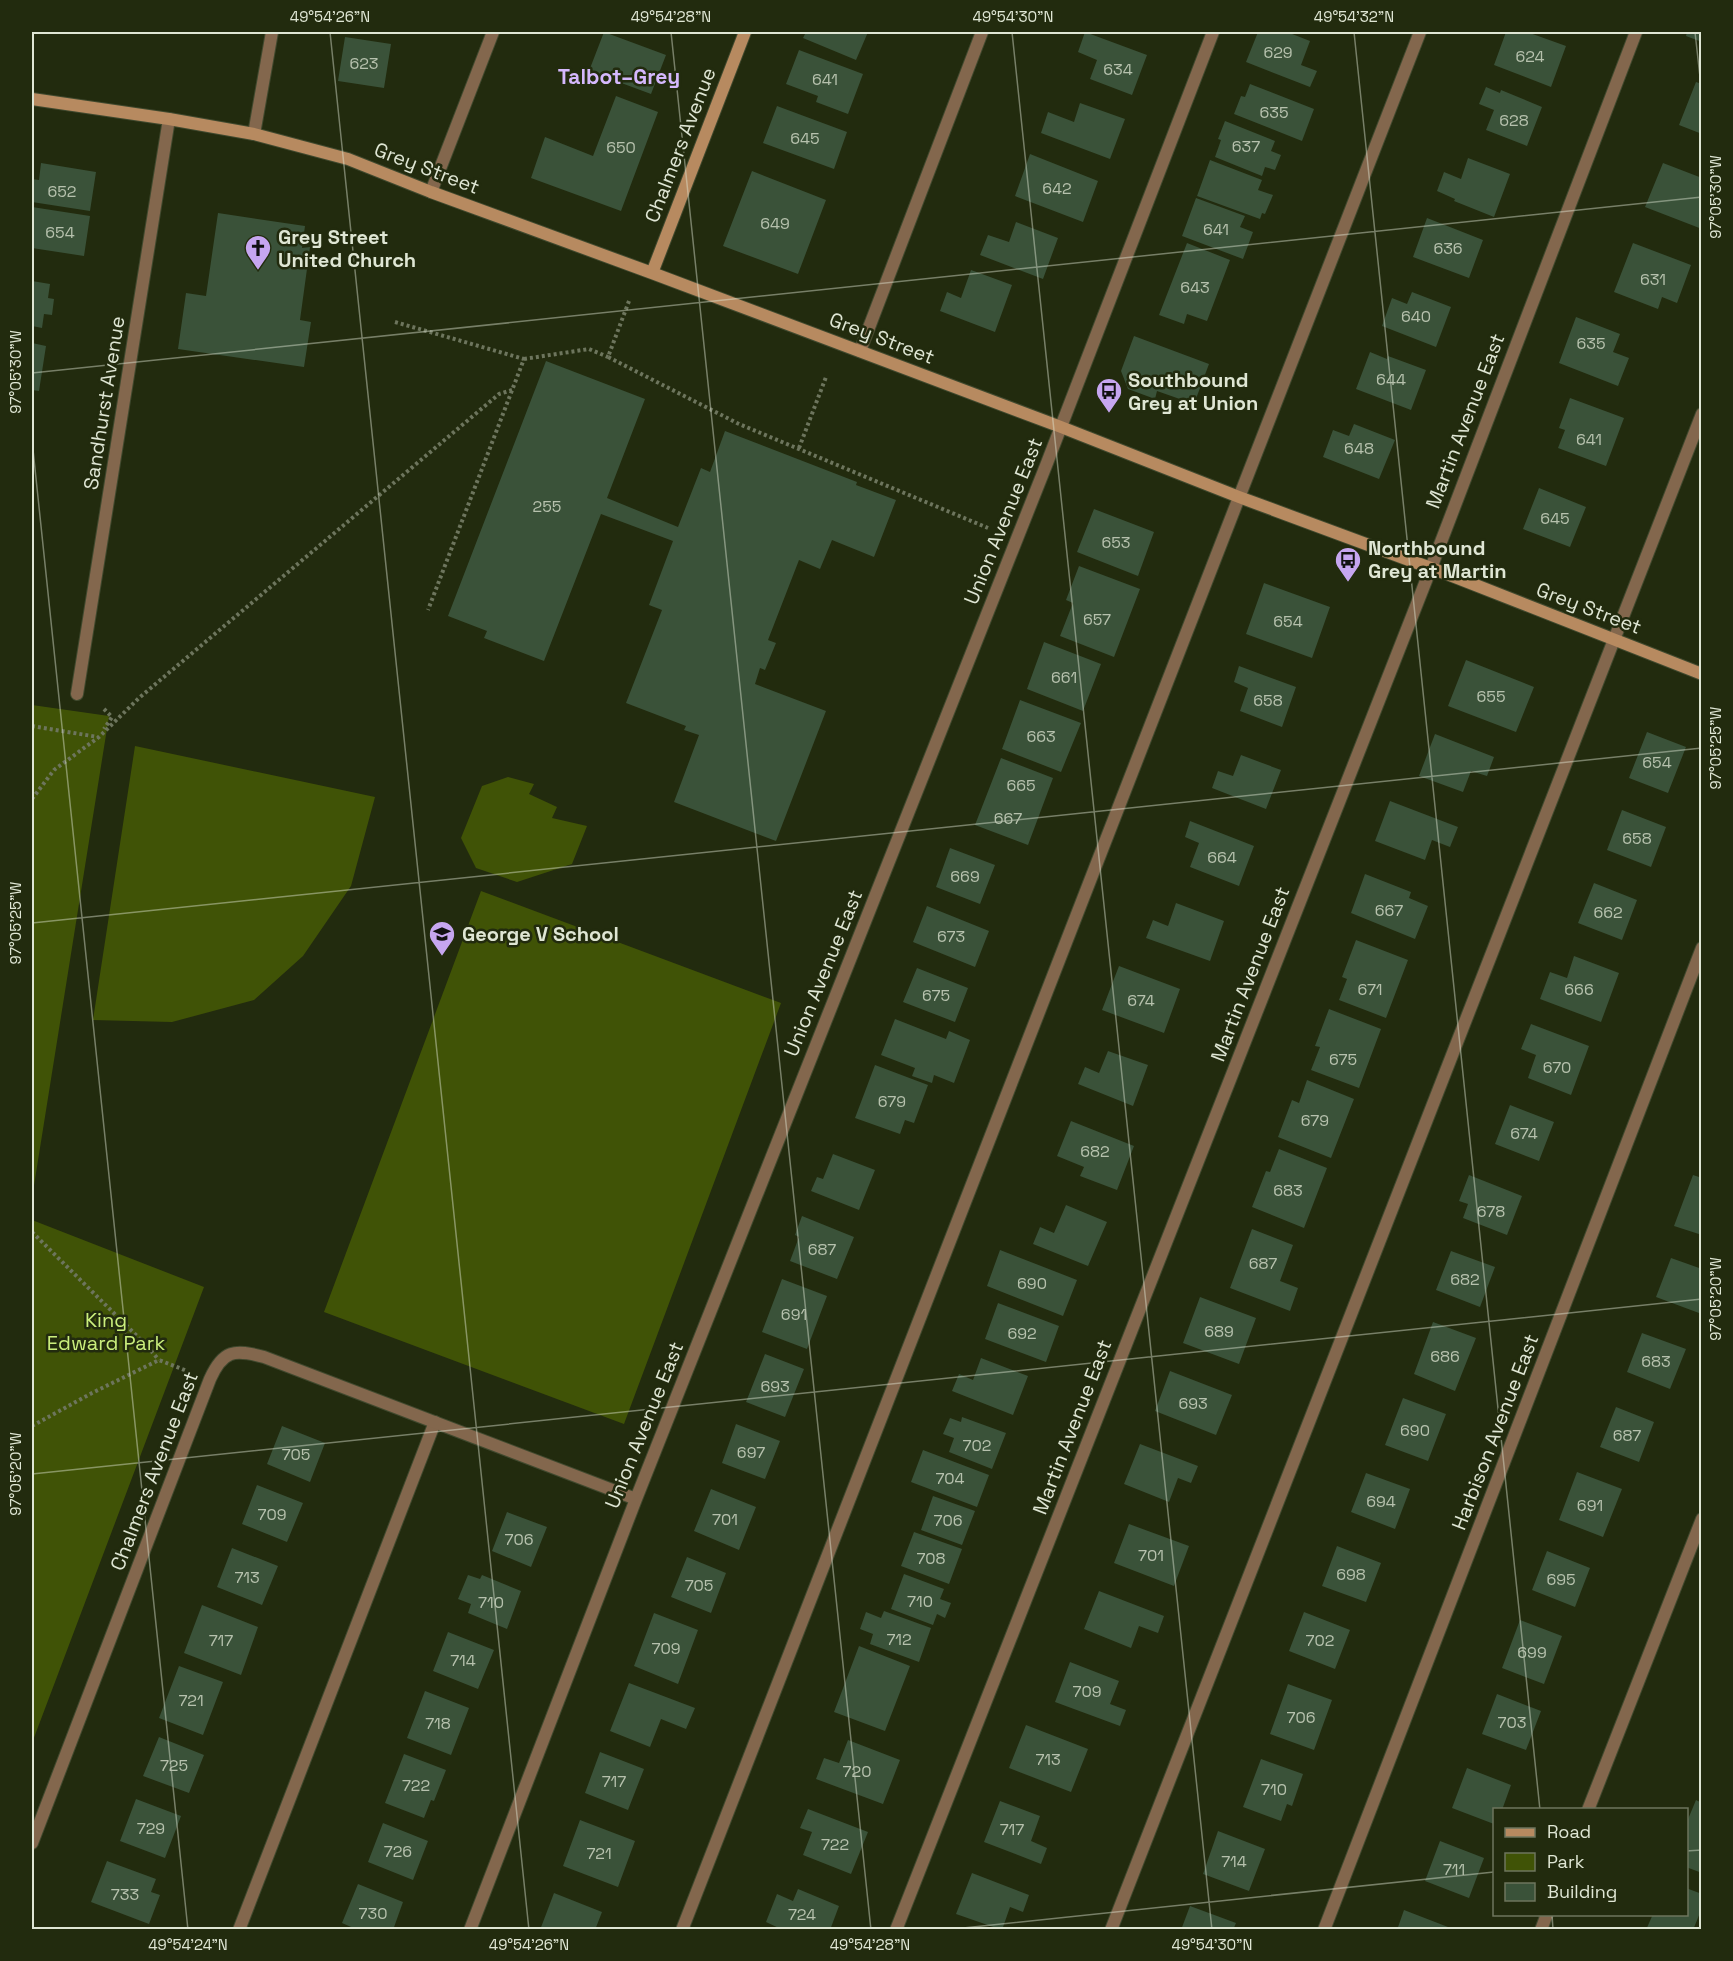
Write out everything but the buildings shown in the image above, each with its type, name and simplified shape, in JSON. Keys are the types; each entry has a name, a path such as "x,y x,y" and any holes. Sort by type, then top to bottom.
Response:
{"street":[{"path":"254,134 272,32"},
{"path":"431,192 493,32"},
{"name":"Chalmers Avenue","path":"652,273 745,32"},
{"path":"860,351 982,32"},
{"name":"Union Avenue East","path":"470,1929 636,1498 1061,427 1213,32"},
{"path":"682,1929 1420,32"},
{"name":"Martin Avenue East","path":"896,1929 1431,568 1636,32"},
{"name":"Grey Street","path":"32,99 254,134 348,159 1061,427 1615,638 1701,674"},
{"name":"Sandhurst Avenue","path":"78,694 169,119"},
{"path":"1111,1929 1701,414"},
{"name":"Harbison Avenue East","path":"1324,1929 1701,948"},
{"name":"Chalmers Avenue East","path":"32,1843 210,1380 218,1362 233,1353 251,1353 636,1498"},
{"path":"239,1929 435,1422"},
{"path":"1588,1808 1701,1519"}],"path":[{"path":"608,357 629,301"},
{"path":"395,322 524,359 589,349 740,424 988,528"},
{"path":"428,610 524,359"},
{"path":"799,448 826,377"},
{"path":"32,799 54,770 99,737 139,698 434,447 499,394 512,390"},
{"path":"99,737 112,717 104,709"},
{"path":"32,726 99,737"},
{"path":"32,1232 159,1360 210,1380"},
{"path":"32,1426 159,1360"}],"green space":[{"path":"32,705 109,716 32,1198"},
{"path":"135,746 375,797 351,886 303,956 254,1000 172,1022 93,1020"},
{"path":"508,777 534,784 529,794 557,807 552,818 587,826 572,864 517,882 476,868 461,838 482,786"},
{"path":"481,891 781,1003 624,1424 324,1312"},
{"name":"King Edward Park","path":"32,1220 204,1287 32,1743"}],"place":[{"name":"Grey Street United Church","path":"258,271"},
{"name":"Southbound Grey at Union","path":"1109,414"},
{"name":"Northbound Grey at Martin","path":"1348,583"},
{"name":"George V School","path":"442,957"}],"district":[{"name":"Talbot–Grey","path":"619,76"}]}
